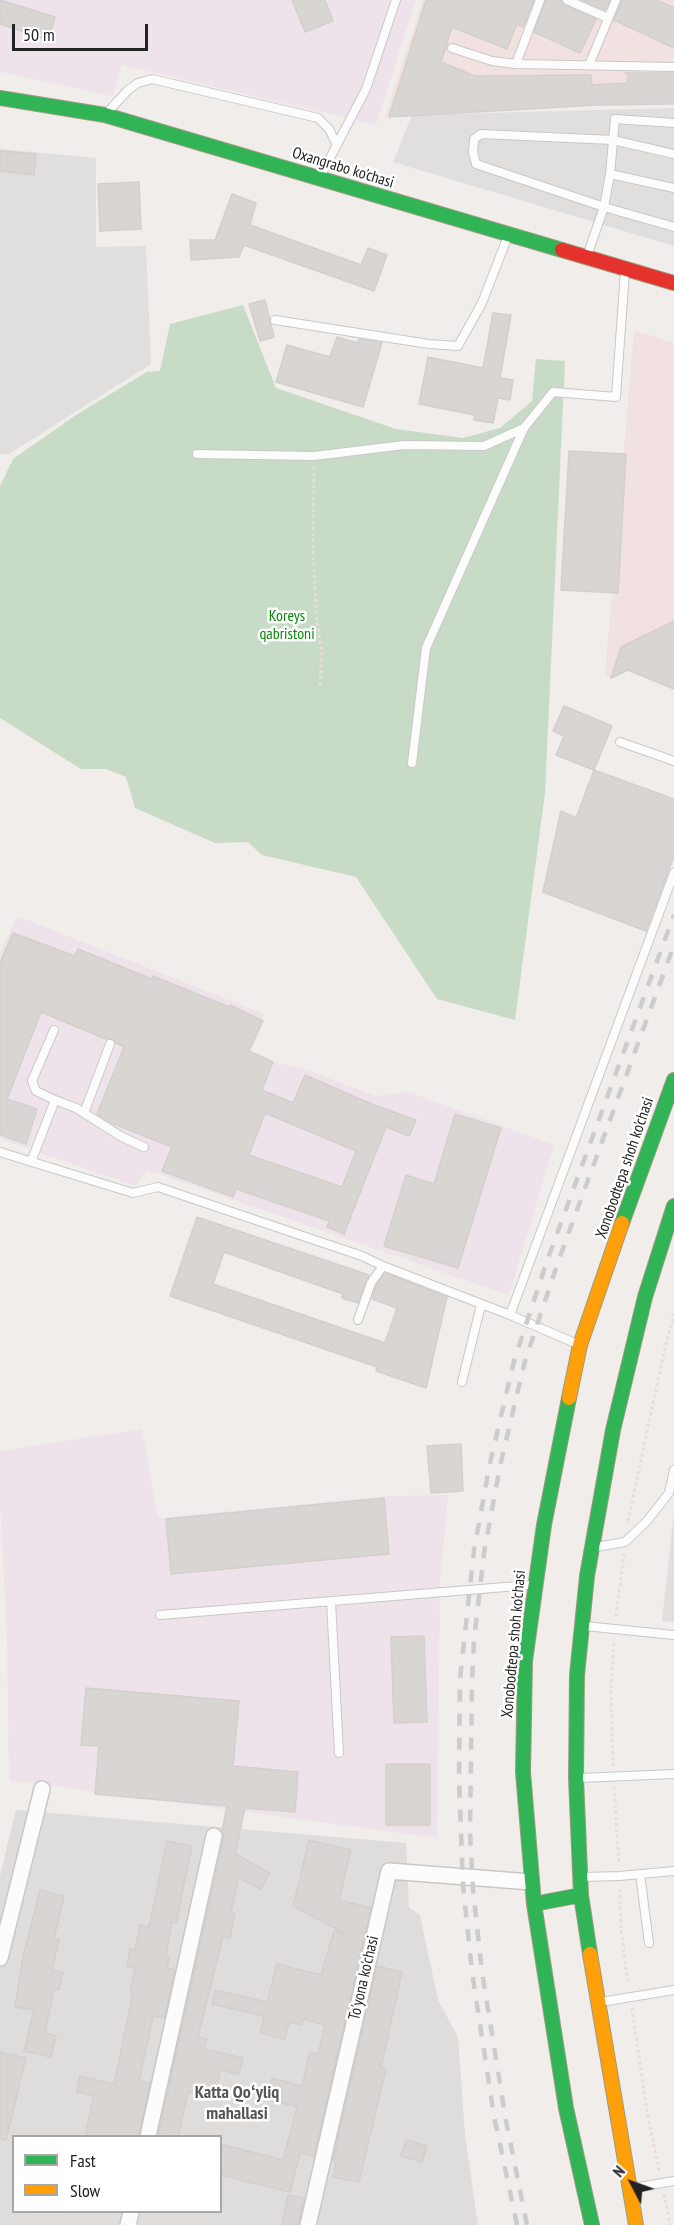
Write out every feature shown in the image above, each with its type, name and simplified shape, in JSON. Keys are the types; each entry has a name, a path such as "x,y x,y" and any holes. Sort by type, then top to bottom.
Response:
{"main road":[{"name":"Oxangrabo ko'chasi","path":"0,98 105,116 674,283"},
{"name":"Xonobodtepa shoh ko'chasi","path":"592,2225 566,2108 531,1882 522,1736 525,1661 543,1525 580,1345 607,1287 641,1167 674,1080"},
{"path":"636,2225 597,2003 579,1877 576,1778 577,1675 581,1625 592,1548 639,1296 674,1206"},
{"path":"534,1904 581,1895"}],"street":[{"path":"0,1958 42,1789"},
{"path":"147,2135 214,1836"},
{"name":"To'yona ko'chasi","path":"308,2225 388,1871 531,1882"}],"lane":[{"path":"320,178 366,89 396,0"},
{"path":"516,63 540,0"},
{"path":"567,0 608,18"},
{"path":"589,65 616,0"},
{"path":"452,48 492,61 674,67"},
{"path":"105,116 128,90 138,83 152,79 318,118 329,129 337,145"},
{"path":"587,258 604,207 610,174 615,119 674,123"},
{"path":"674,154 613,140 482,134 474,140 473,152 476,164 604,207 674,227"},
{"path":"610,174 674,188"},
{"path":"275,320 429,344 458,346 482,303 508,234"},
{"path":"412,763 426,648 524,428 554,392 616,397 625,269"},
{"path":"197,454 314,456 404,445 484,446 524,428"},
{"path":"620,742 674,761"},
{"path":"510,1315 674,873"},
{"path":"54,1030 32,1081 36,1091 84,1113 122,1137 144,1147"},
{"path":"84,1113 110,1044"},
{"path":"31,1162 55,1100"},
{"path":"0,1152 133,1193 158,1186 362,1256 580,1345"},
{"path":"358,1320 371,1283 383,1266"},
{"path":"462,1382 481,1305"},
{"path":"592,1548 625,1542 647,1521 669,1493 674,1470"},
{"path":"160,1615 534,1584"},
{"path":"331,1601 339,1753"},
{"path":"581,1625 674,1635"},
{"path":"576,1778 674,1774"},
{"path":"579,1877 674,1871"},
{"path":"640,1874 649,1943"},
{"path":"597,2003 674,1990"},
{"path":"629,2188 674,2181"}],"path":[{"path":"314,456 313,552 317,623 322,654 320,685"}],"shaded area":[{"path":"0,0 416,0 376,125 122,65 112,96 0,72"},
{"path":"423,0 674,0 674,104 605,105 385,117"},
{"path":"674,108 674,246 393,162 412,115"},
{"path":"0,149 96,158 96,247 146,246 151,364 9,454 0,454"},
{"path":"634,330 674,343 674,650 611,678 605,675"},
{"path":"17,916 264,1014 249,1051 273,1062 307,1070 376,1096 409,1092 554,1145 509,1295 147,1170 135,1186 0,1139 0,953"},
{"path":"142,1429 158,1518 390,1496 448,1495 440,1583 437,1838 9,1780 7,1641 0,1501 0,1451"},
{"path":"674,1511 674,1622 662,1621"},
{"path":"16,1810 406,1843 409,1907 420,1915 438,2000 458,2037 465,2135 478,2225 0,2225 0,1876"}],"green space":[{"name":"Koreys qabristoni","path":"243,305 276,388 396,429 463,438 500,428 532,401 536,359 565,361 545,793 515,1020 437,999 356,877 262,855 248,842 215,843 135,808 126,777 106,769 81,769 0,718 0,486 13,459 76,415 147,372 160,371 170,324"}],"building":[{"path":"0,0 55,17 48,40 0,24"},
{"path":"292,0 325,0 333,21 305,32"},
{"path":"426,0 534,0 523,27 517,24 507,49 452,27 441,62 475,76 591,75 592,85 627,83 628,75 625,73 674,73 674,104 597,105 389,117"},
{"path":"546,0 561,0 565,5 596,19 580,53 534,32"},
{"path":"582,0 610,0 605,10"},
{"path":"622,0 657,0 674,8 674,48 614,20"},
{"path":"0,151 36,154 34,175 0,171"},
{"path":"139,182 141,229 100,231 98,184"},
{"path":"232,194 256,203 250,225 361,265 368,248 387,255 374,291 244,245 239,257 191,260 190,240 215,240"},
{"path":"265,300 274,337 260,341 249,304"},
{"path":"493,313 511,315 500,378 513,380 510,400 498,398 493,423 474,420 475,415 419,404 428,357 483,368"},
{"path":"337,337 358,343 359,339 382,343 363,407 276,382 287,345 330,357"},
{"path":"569,451 626,454 618,593 561,590"},
{"path":"674,621 674,689 628,670 611,678 621,647"},
{"path":"564,706 612,726 594,770 556,755 564,736 553,731"},
{"path":"594,770 674,799 674,856 646,931 543,892 561,811 576,818"},
{"path":"13,933 75,956 78,949 152,979 153,976 229,1007 230,1005 263,1021 249,1051 273,1062 262,1090 293,1103 305,1075 374,1105 416,1120 409,1136 386,1127 344,1234 327,1227 329,1221 236,1189 233,1197 162,1171 172,1147 109,1122 97,1114 124,1047 113,1039 106,1039 41,1012 7,1099 37,1109 26,1144 0,1135 0,963","holes":["265,1113 356,1151 342,1187 249,1155"]},
{"path":"455,1114 501,1128 458,1268 384,1246 406,1175 434,1184"},
{"path":"197,1217 369,1275 358,1303 342,1298 343,1294 224,1252 213,1284 385,1343 397,1308 372,1299 376,1286 385,1273 447,1297 426,1388 376,1371 377,1367 170,1296"},
{"path":"461,1444 463,1491 431,1493 427,1446"},
{"path":"384,1498 389,1554 171,1574 166,1519"},
{"path":"424,1636 427,1722 394,1723 391,1637"},
{"path":"86,1688 239,1701 233,1766 298,1772 295,1812 245,1808 235,1854 270,1873 261,1889 238,1878 231,1912 235,1913 230,1939 223,1937 198,2037 207,2039 204,2049 243,2058 239,2074 220,2070 215,2097 188,2092 178,2135 158,2135 224,1838 222,1831 227,1806 95,1794 99,1746 81,1745"},
{"path":"386,1764 430,1764 430,1825 386,1825"},
{"path":"309,1840 351,1850 339,1900 371,1908 314,2156 300,2153 290,2192 222,2175 222,2145 283,2160 297,2107 266,2099 272,2078 302,2086 310,2052 318,2054 325,2025 303,2019 302,2025 289,2022 285,2039 260,2033 264,2016 212,2004 215,1990 267,2002 277,1964 321,1975 334,1931 344,1933 293,1906"},
{"path":"167,1841 192,1846 176,1923 172,1922 166,1956 169,1957 167,1968 175,1970 164,2018 153,2016 139,2081 150,2084 139,2135 85,2135 94,2096 77,2092 80,2076 114,2084 133,1993 130,1992 135,1968 127,1966 130,1949 135,1950 140,1925 149,1927"},
{"path":"40,1890 64,1896 54,1939 59,1940 52,1970 63,1972 59,1990 54,1989 45,2033 56,2036 51,2057 24,2051 34,2010 15,2007 23,1957"},
{"path":"377,1966 402,1972 381,2067 386,2069 359,2182 333,2177 336,2162 333,2161"},
{"path":"0,2052 26,2058 6,2140 0,2139"},
{"path":"406,2140 427,2146 422,2162 401,2156"},
{"path":"288,2195 304,2198 298,2225 282,2225"}],"railway":[{"path":"517,2225 494,2116 472,1972 463,1885 459,1779 460,1679 474,1550 490,1463 514,1361 547,1261 674,915"},
{"path":"527,2225 506,2121 482,1972 473,1890 470,1831 474,1640 484,1553 500,1466 525,1361 558,1262 674,945"}],"traffic: fast":[{"path":"0,98 105,115 562,250"},
{"path":"622,1223 674,1080"},
{"path":"590,1954 581,1895 576,1778 577,1675 587,1576 613,1430 645,1297 674,1206"},
{"path":"569,1398 544,1525 525,1661 523,1772 534,1904 566,2108 592,2225"},
{"path":"534,1904 581,1895"}],"traffic: slow":[{"path":"569,1398 580,1345 622,1223"},
{"path":"590,1954 636,2225"}],"traffic: jam":[{"path":"562,250 674,283"}],"district":[{"name":"Katta Qoʻyliq mahallasi","path":"237,2103"}]}
